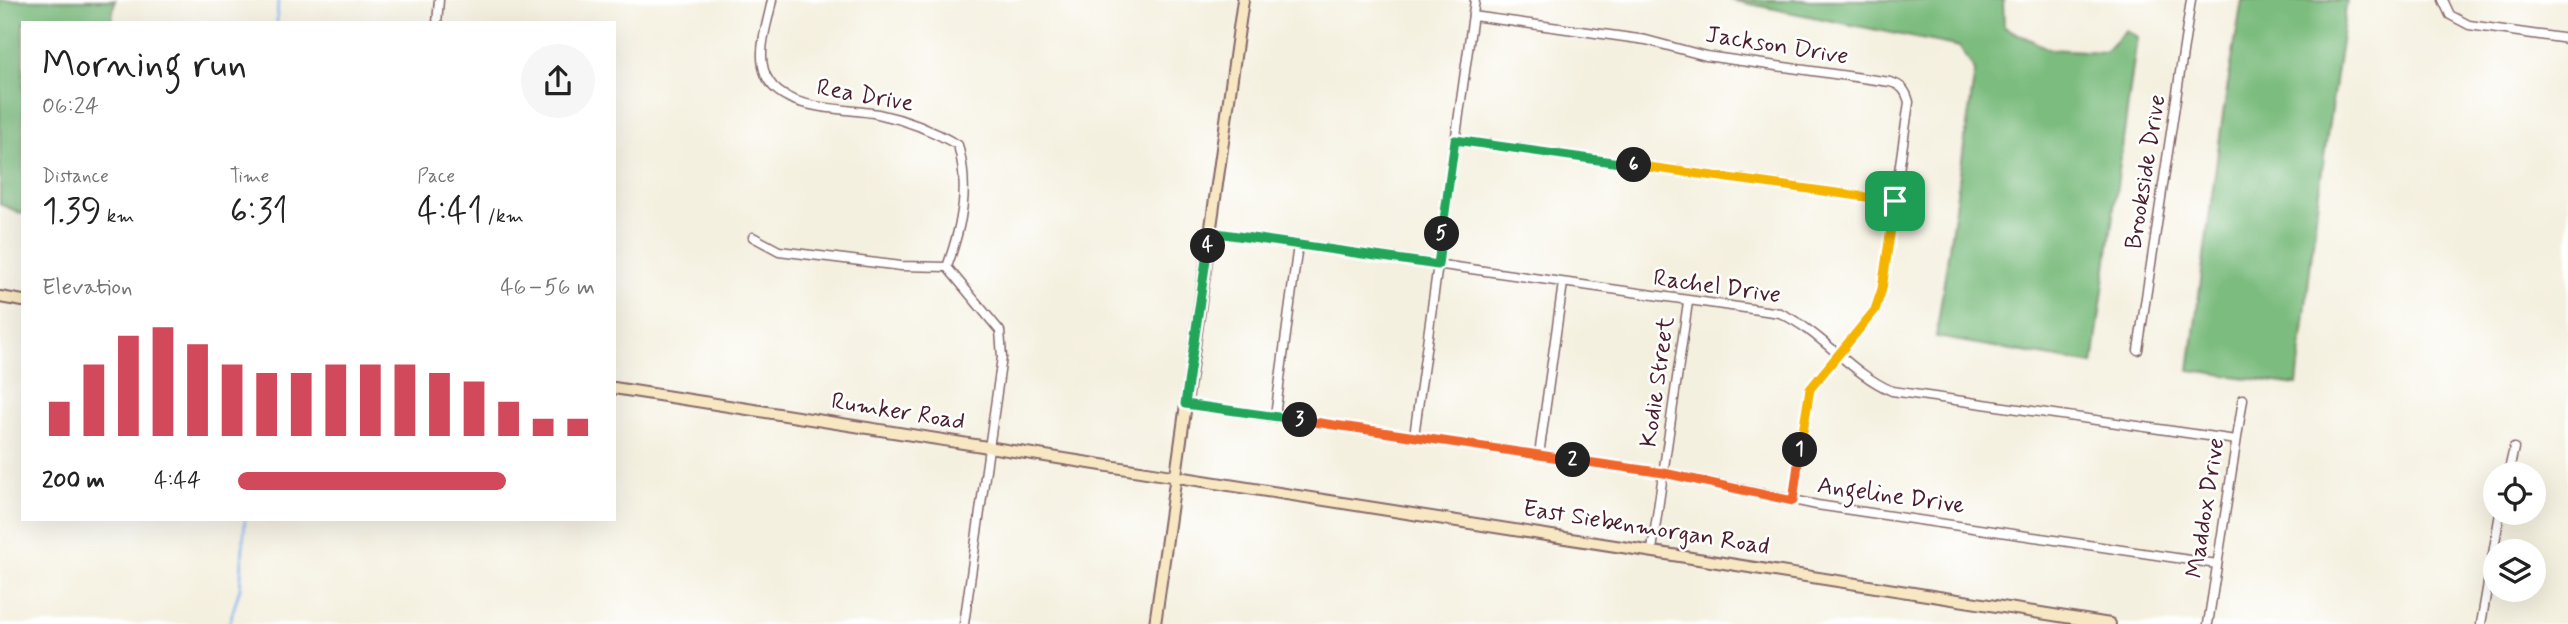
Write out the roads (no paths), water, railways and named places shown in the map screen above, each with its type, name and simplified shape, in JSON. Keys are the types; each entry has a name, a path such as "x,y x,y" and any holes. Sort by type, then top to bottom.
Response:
{"street":[{"path":"436,21 439,0"},
{"name":"Rea Drive","path":"772,0 762,54 766,75 780,95 800,104 878,114 928,127 958,145 966,174 958,236 947,267"},
{"path":"1155,624 1242,0"},
{"path":"1414,436 1475,0"},
{"name":"Brookside Drive","path":"2138,350 2192,0"},
{"path":"2443,0 2450,15 2469,25 2568,39"},
{"name":"Jackson Drive","path":"1473,16 1646,40 1706,56 1899,84 1909,102 1895,201"},
{"path":"1455,140 1895,201 1882,289 1875,310 1810,389 1793,501"},
{"name":"Rachel Drive","path":"1210,232 1780,313 1802,323 1873,383 1892,391 2236,440"},
{"path":"753,237 779,251 901,266 947,267 1000,331 1002,357 964,624"},
{"path":"1275,416 1298,245"},
{"path":"1539,454 1563,283"},
{"path":"0,297 21,301"},
{"name":"Kodie Street","path":"1652,550 1688,302"},
{"name":"Rumker Road","path":"616,388 1175,474"},
{"name":"Maddox Drive","path":"2208,624 2243,398"},
{"name":"Angeline Drive","path":"1185,404 1664,473 1793,501 2217,564"},
{"path":"2511,462 2514,448"},
{"name":"East Siebenmorgan Road","path":"1175,474 2110,624"},
{"path":"2482,624 2498,525"}],"waterway":[{"path":"277,21 278,0"},
{"path":"229,624 240,588 245,521"}]}
